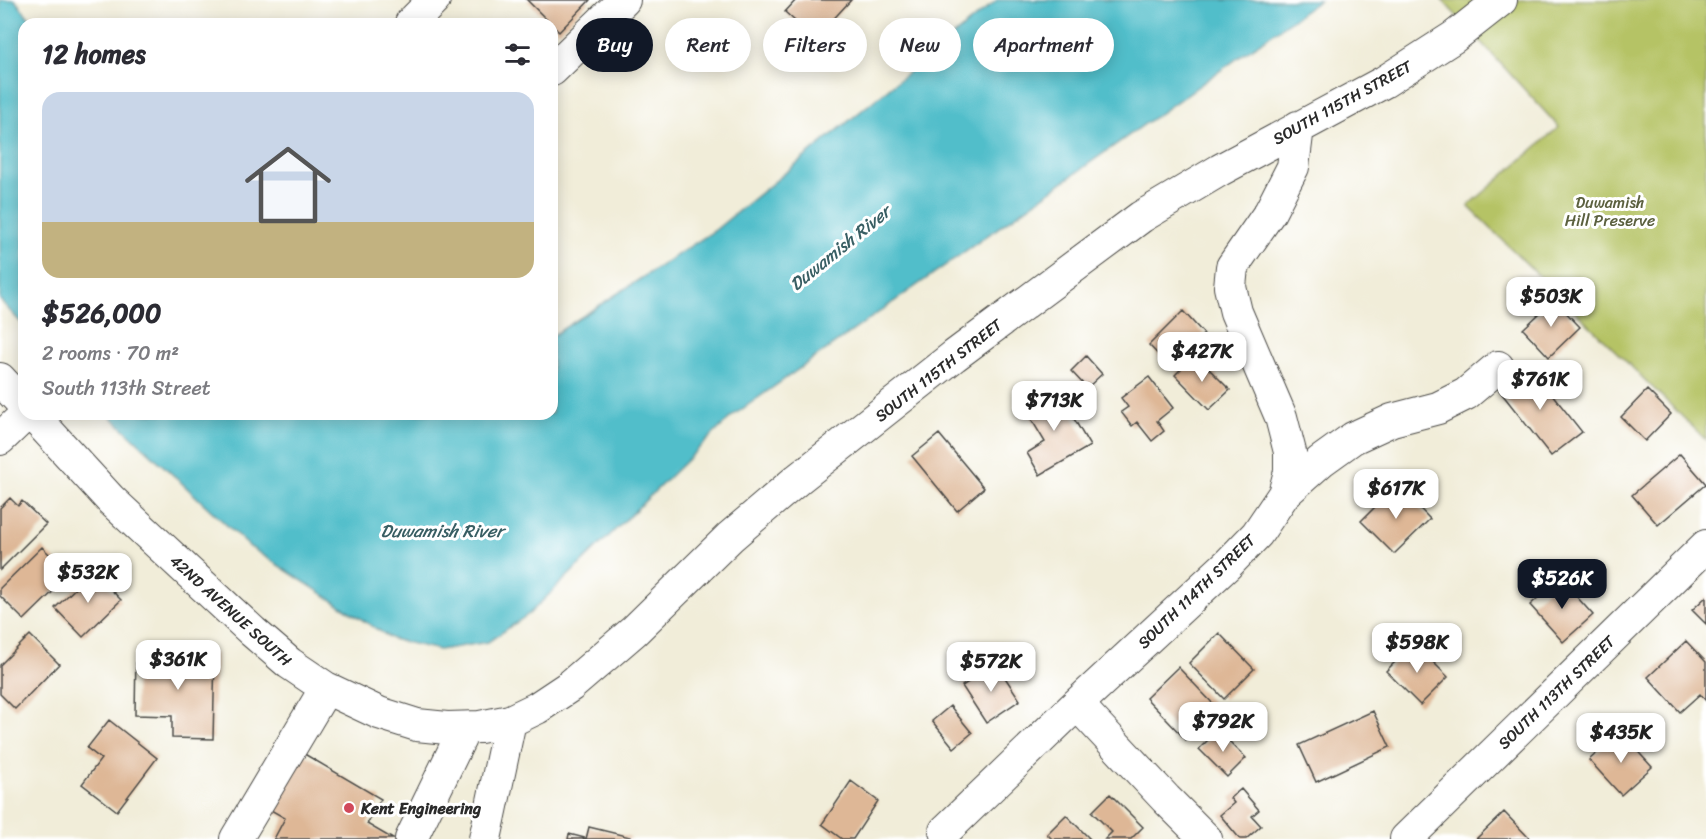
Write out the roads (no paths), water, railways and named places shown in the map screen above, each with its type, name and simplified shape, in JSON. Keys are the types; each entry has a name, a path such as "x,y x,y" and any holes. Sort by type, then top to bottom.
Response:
{"street":[{"path":"416,18 434,0"},
{"path":"558,64 624,0"},
{"name":"SOUTH 115TH STREET","path":"510,721 537,708 570,686 634,631 730,537 798,479 954,356 1141,217 1220,170 1384,82 1455,37 1501,0"},
{"path":"1284,494 1290,472 1290,452 1281,417 1236,312 1230,287 1232,267 1270,212 1293,167 1298,127"},
{"name":"SOUTH 114TH STREET","path":"945,831 1228,564 1257,534 1284,494 1321,460 1353,438 1392,420 1438,408 1466,394 1498,367"},
{"path":"0,379 18,398"},
{"path":"0,440 20,420"},
{"name":"42ND AVENUE SOUTH","path":"38,420 111,500 228,609 289,663 326,688 379,713 417,725 465,728 510,721"},
{"name":"SOUTH 113TH STREET","path":"1406,839 1706,546"},
{"path":"236,839 326,688"},
{"path":"1077,704 1166,800 1206,839"},
{"path":"485,839 510,721"},
{"path":"411,839 465,728"}],"water":[{"path":"0,0 15,0 29,18 18,18 18,320 0,300"},
{"name":"Duwamish River","path":"997,0 1320,0 731,417 529,614 488,642 439,650 392,639 250,547 114,420 558,420 558,332 714,231 909,72 961,72 961,29 973,20 973,72 1114,72 1114,18 975,18"}],"place":[{"name":"Kent Engineering","path":"349,808"}],"park label":[{"name":"Duwamish Hill Preserve","path":"1610,211"}]}
